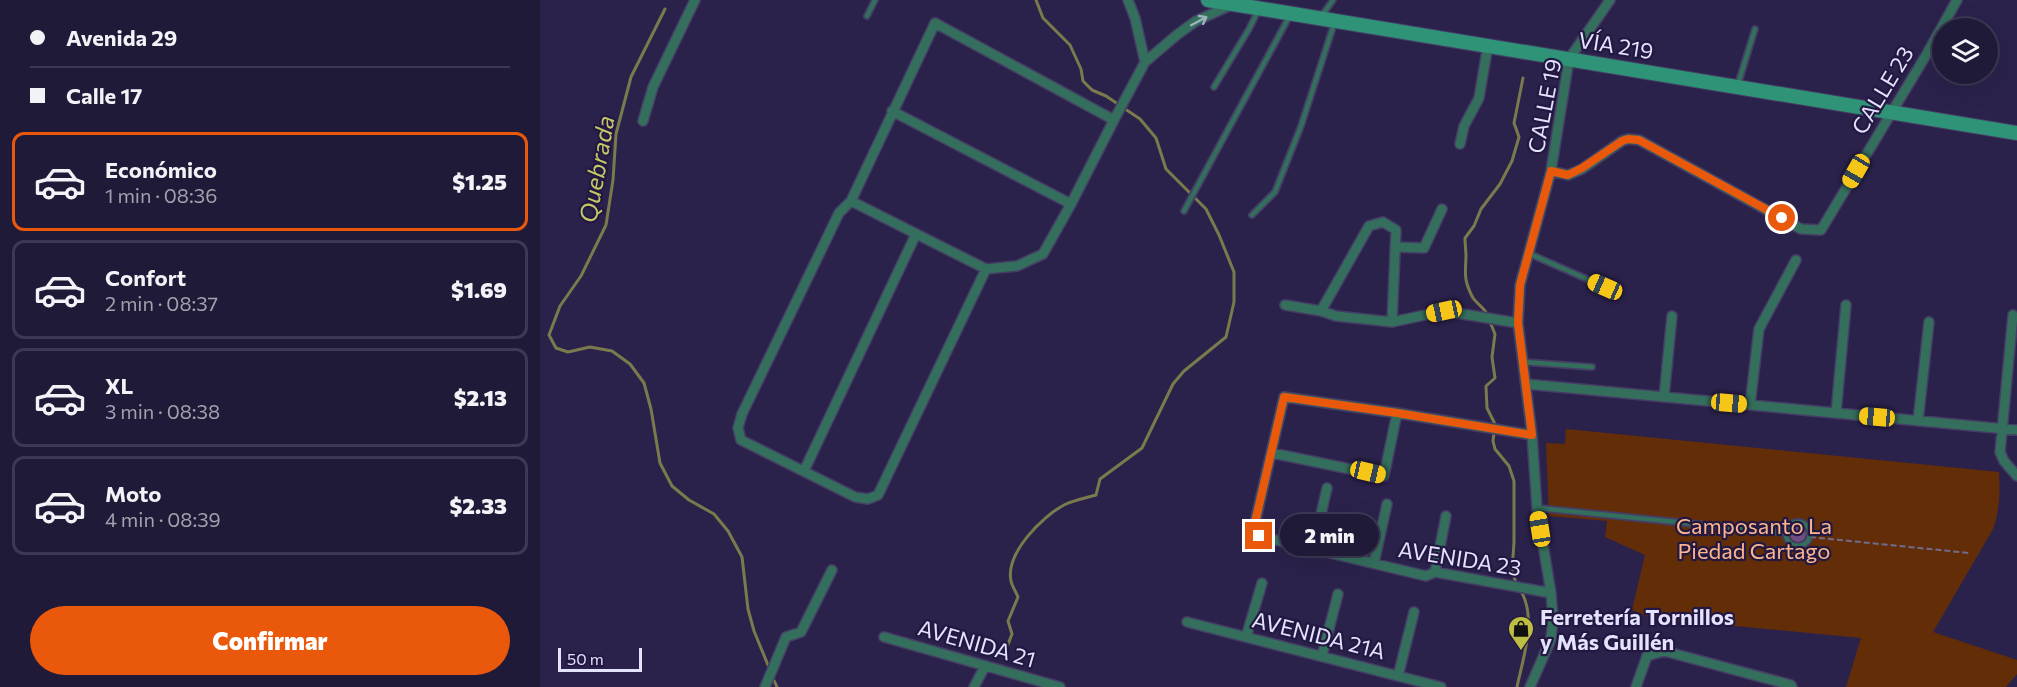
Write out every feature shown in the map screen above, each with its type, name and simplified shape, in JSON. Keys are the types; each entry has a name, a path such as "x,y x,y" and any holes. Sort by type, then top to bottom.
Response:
{"main road":[{"name":"VÍA 219","path":"1208,0 2017,133"}],"street":[{"path":"643,121 653,87 695,0"},
{"path":"1128,0 1135,18 1144,62"},
{"name":"CALLE 19","path":"1530,687 1551,639 1553,618 1537,508 1532,435 1518,323 1520,285 1551,171 1569,58 1610,0"},
{"name":"CALLE 23","path":"1551,171 1568,175 1622,141 1639,140 1801,229 1821,230 1957,0"},
{"path":"851,201 986,269 1017,266 1043,254 1144,62 1196,21 1233,4"},
{"path":"986,269 878,495 868,499 855,497 741,440 738,428 742,414 839,213 851,201 935,23 1114,120"},
{"path":"1460,144 1464,126 1479,98 1488,45"},
{"path":"892,111 1071,204"},
{"path":"1395,247 1424,248 1442,209"},
{"path":"1321,310 1369,226 1383,222 1396,230 1392,322"},
{"path":"804,471 916,234"},
{"path":"1750,405 1759,329 1796,260"},
{"path":"1285,305 1321,310 1336,316 1392,322 1444,311 1518,323"},
{"path":"1836,413 1846,305"},
{"path":"2013,315 2000,452 2017,477"},
{"path":"1664,397 1672,316"},
{"path":"1918,420 1929,322"},
{"path":"1526,384 2017,430"},
{"path":"1397,413 1384,476 1272,453 1284,397 1397,413 1532,435"},
{"name":"AVENIDA 23","path":"1272,453 1254,527 1259,536 1426,576 1435,572 1551,593"},
{"path":"1313,549 1327,488"},
{"path":"1374,563 1388,504"},
{"path":"1435,572 1446,516"},
{"path":"765,687 786,637 801,632 832,570"},
{"path":"1246,637 1262,583"},
{"path":"1322,656 1338,594"},
{"path":"1398,676 1414,612"},
{"name":"AVENIDA 21A","path":"1187,622 1442,687"},
{"name":"AVENIDA 21","path":"884,637 1060,687"},
{"path":"1636,687 1647,656 1664,651 1792,687"},
{"path":"974,687 985,666"}],"lane":[{"path":"867,16 874,0"},
{"path":"1320,19 1333,0"},
{"path":"1214,87 1259,8"},
{"path":"1184,211 1290,15"},
{"path":"1252,215 1275,192 1301,126 1335,22"},
{"path":"1738,87 1755,29"},
{"path":"1530,254 1605,287"},
{"path":"1523,362 1592,367"},
{"path":"1537,508 1786,533"},
{"path":"1801,522 1808,527 1810,537 1804,544 1797,546 1788,540 1786,533 1793,523 1801,522"}],"path":[{"path":"1810,537 1969,553"}],"green space":[{"name":"Camposanto La Piedad Cartago","path":"1566,429 1999,472 1999,501 1993,529 1933,632 2017,660 2017,674 2006,687 1846,687 1861,638 1651,618 1632,610 1645,555 1605,537 1607,521 1549,516 1546,443 1565,444"}],"building":[{"path":"1798,526 1804,528 1806,534 1804,540 1798,542 1792,540 1790,534 1792,528"}],"waterway":[{"path":"1004,655 1012,634 1008,621 1018,597 1012,583 1011,570 1014,559 1027,537 1055,510 1096,495 1100,479 1142,448 1173,384 1184,371 1226,337 1234,302 1234,272 1206,209 1166,169 1156,138 1140,119 1106,96 1092,90 1083,81 1081,69 1070,45 1043,18 1036,0"},
{"name":"Quebrada","path":"665,9 631,77 616,134 613,180 606,225 581,276 560,306 549,335 556,348 568,352 590,347 612,351 630,364 644,383 660,463 672,486 689,500 714,514 728,531 742,557 748,609 754,631 770,670"},
{"path":"1488,316 1473,298 1467,282 1465,238 1512,161 1519,137 1514,123 1523,78"},
{"path":"1490,322 1495,334 1492,357 1495,378 1486,386 1487,408 1495,424 1493,441 1495,449 1509,466 1514,481 1512,572 1517,585"},
{"path":"1517,687 1528,626 1526,602 1521,591"},
{"name":"Quebrada","path":"772,676 777,687"}],"place":[{"name":"Ferretería Tornillos y Más Guillén","path":"1521,652"}],"route":[{"path":"1259,536 1254,527 1284,397 1532,435 1518,323 1520,285 1551,171 1568,175 1622,141 1639,140 1782,218"}]}
